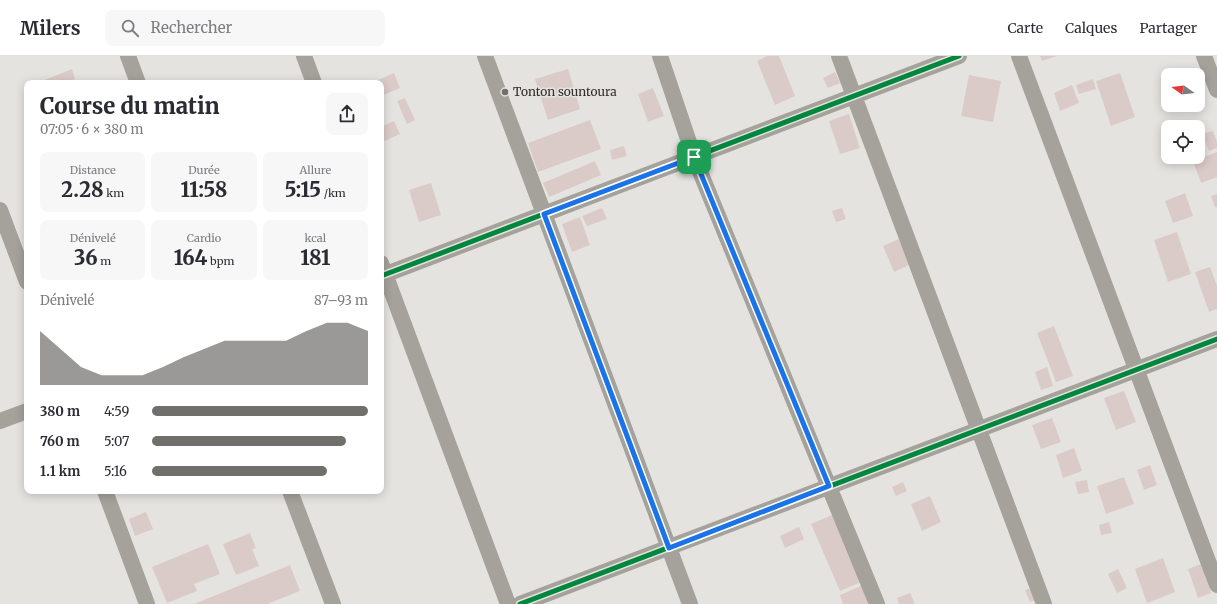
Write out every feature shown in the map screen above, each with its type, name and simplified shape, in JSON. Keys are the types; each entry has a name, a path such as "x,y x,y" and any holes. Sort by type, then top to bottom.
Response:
{"street":[{"path":"128,56 137,80"},
{"path":"304,56 313,80"},
{"path":"485,56 690,604"},
{"path":"660,56 694,157 877,604"},
{"path":"839,56 1044,604"},
{"path":"384,270 544,214 959,56"},
{"path":"1019,56 1217,585"},
{"path":"1204,56 1217,90"},
{"path":"0,210 24,274"},
{"path":"384,276 508,604"},
{"path":"520,604 1217,339"},
{"path":"0,421 24,412"},
{"path":"106,494 147,604"},
{"path":"291,494 333,604"}],"building":[{"path":"767,56 779,56 795,96 775,105 757,61"},
{"path":"1040,56 1057,56 1042,61"},
{"path":"72,69 75,79 72,80 44,80"},
{"path":"568,69 580,109 548,120 535,79"},
{"path":"835,72 840,83 828,88 823,78"},
{"path":"394,73 400,88 384,95 384,80 378,80"},
{"path":"1120,73 1135,117 1111,126 1096,81"},
{"path":"969,75 1001,81 993,122 961,116"},
{"path":"1093,79 1096,89 1079,94 1076,85"},
{"path":"1072,85 1079,103 1060,111 1054,93"},
{"path":"653,88 664,116 648,122 638,94"},
{"path":"405,98 415,120 407,124 397,101"},
{"path":"849,114 860,148 840,154 829,121"},
{"path":"590,120 601,149 538,172 528,143"},
{"path":"394,121 400,134 385,141 384,126"},
{"path":"1213,131 1217,142 1217,148 1209,151 1205,141 1205,133"},
{"path":"624,146 627,156 612,160 610,150"},
{"path":"1217,152 1217,177 1201,183 1194,164 1205,164 1205,156"},
{"path":"595,161 601,175 549,197 543,183"},
{"path":"431,183 441,215 419,222 409,190"},
{"path":"1185,193 1193,216 1173,223 1165,201"},
{"path":"1217,194 1217,207 1215,207 1211,196"},
{"path":"602,208 607,219 587,226 582,216"},
{"path":"842,208 846,219 836,222 832,211"},
{"path":"580,217 590,245 572,252 562,224"},
{"path":"1177,232 1191,274 1168,282 1154,240"},
{"path":"899,239 909,265 894,272 883,246"},
{"path":"1210,267 1217,286 1217,309 1209,312 1195,272"},
{"path":"1054,326 1073,376 1056,382 1037,333"},
{"path":"1047,367 1053,386 1041,390 1035,372"},
{"path":"1124,391 1136,422 1116,430 1104,398"},
{"path":"1052,418 1061,442 1041,449 1032,425"},
{"path":"1074,448 1082,471 1063,478 1056,455"},
{"path":"1150,465 1157,485 1144,490 1137,470"},
{"path":"1124,477 1134,504 1106,514 1097,486"},
{"path":"1087,480 1089,492 1078,494 1075,482"},
{"path":"903,482 907,491 896,496 892,487"},
{"path":"930,496 941,522 922,531 911,504"},
{"path":"146,512 153,529 135,536 129,519"},
{"path":"832,515 861,582 840,591 811,524"},
{"path":"1109,522 1112,533 1101,535 1099,525"},
{"path":"799,527 804,539 785,548 780,536"},
{"path":"250,533 256,548 252,549 259,566 236,575 223,544"},
{"path":"208,544 220,574 194,584 197,591 167,603 152,567"},
{"path":"1163,558 1175,592 1147,603 1135,569"},
{"path":"1201,564 1211,593 1198,598 1188,569"},
{"path":"290,565 300,591 267,604 194,604"},
{"path":"1118,569 1127,588 1117,593 1108,574"},
{"path":"863,585 870,604 843,604 840,595"},
{"path":"1034,587 1038,599 1030,602 1025,590"},
{"path":"910,593 915,604 899,604 897,598"}],"cycle path":[{"path":"384,275 959,56"},
{"path":"520,604 1217,339"}],"place":[{"name":"Tonton sountoura","path":"505,92"}],"route":[{"path":"694,157 829,486 669,548 544,214 694,157"}]}
